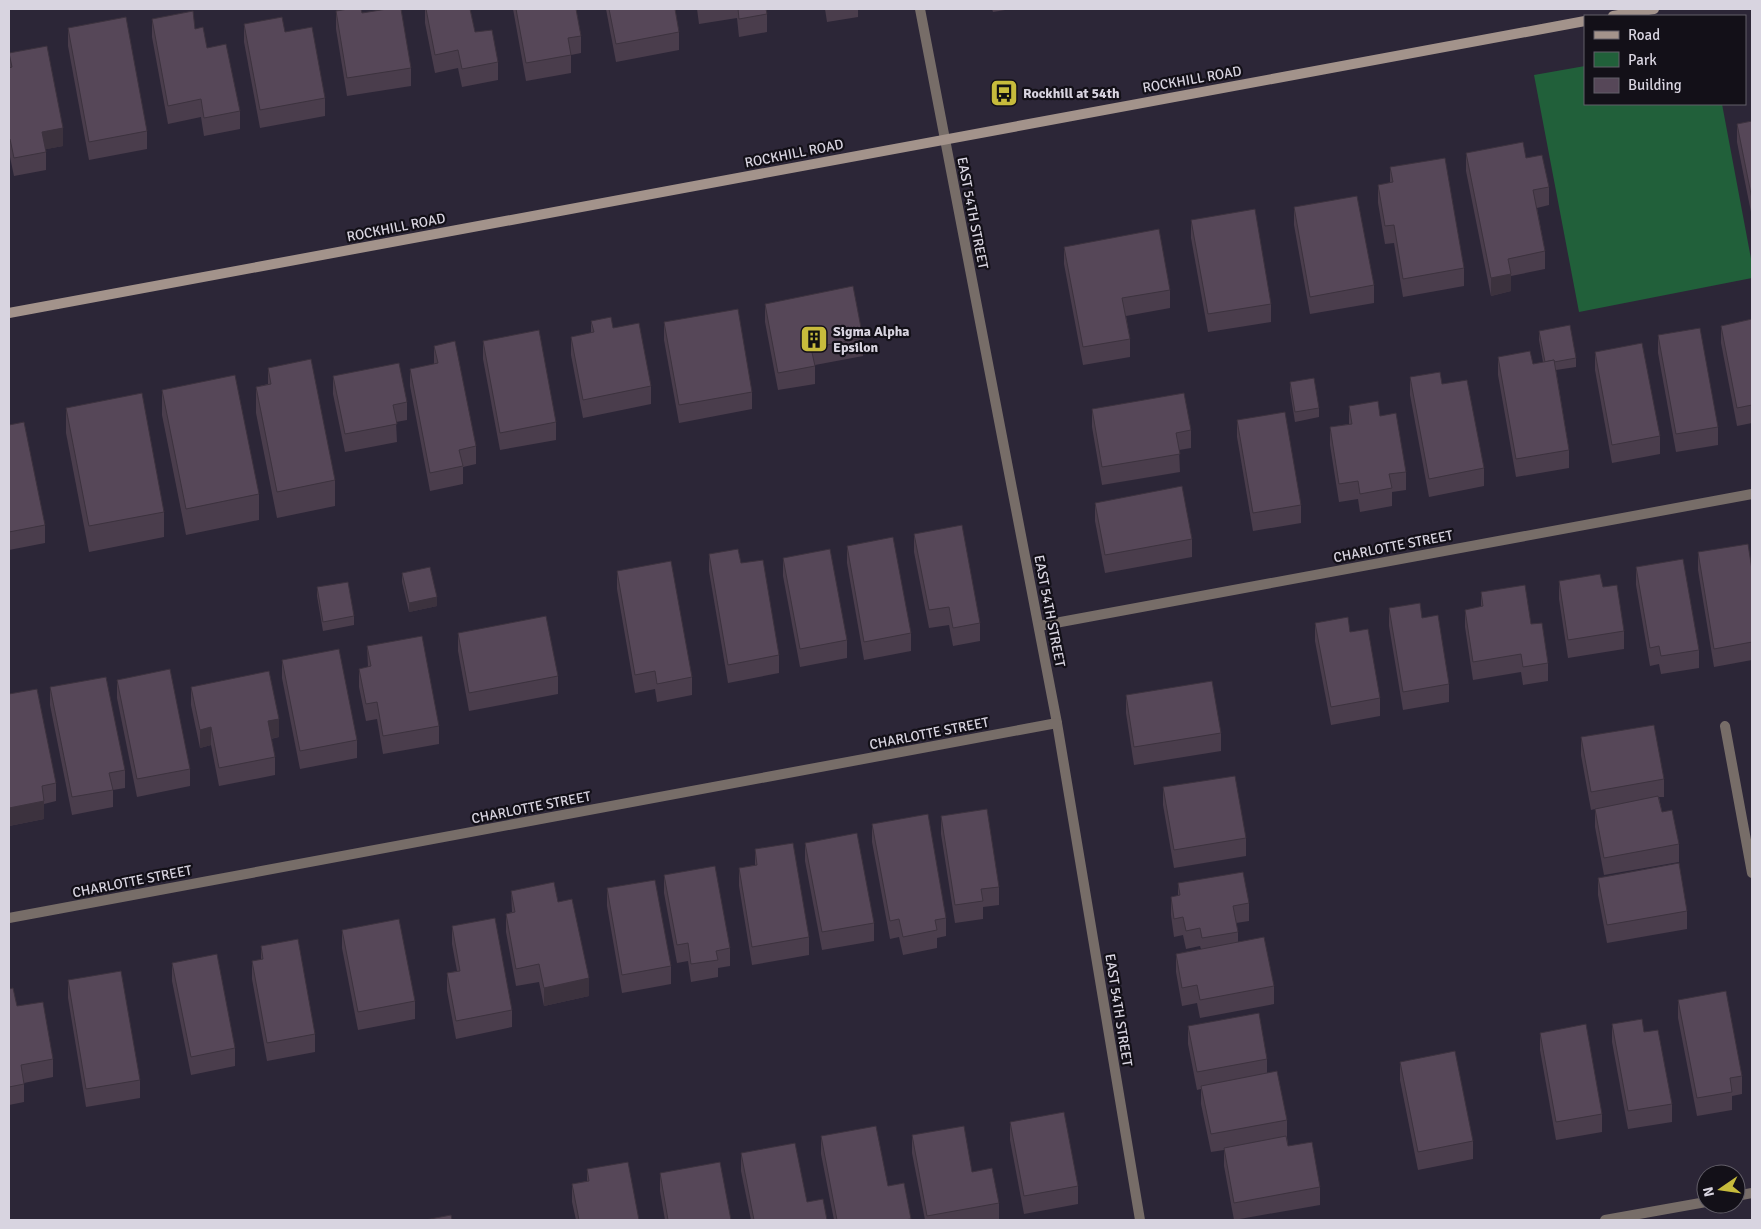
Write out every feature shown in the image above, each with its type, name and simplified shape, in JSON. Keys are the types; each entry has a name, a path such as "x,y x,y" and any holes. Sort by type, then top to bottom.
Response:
{"main road":[{"path":"1619,15 1654,9"},
{"name":"ROCKHILL ROAD","path":"9,313 1584,21"}],"street":[{"name":"EAST 54TH STREET","path":"920,9 1057,723 1140,1220"},
{"name":"CHARLOTTE STREET","path":"1039,626 1752,494"},
{"name":"CHARLOTTE STREET","path":"9,918 1057,723"},
{"path":"1725,726 1752,874"},
{"path":"1605,1220 1696,1204"}],"green space":[{"path":"1584,66 1584,105 1722,105 1752,264 1752,278 1579,312 1534,75"}],"building":[{"path":"361,9 362,13 401,9 411,68 347,78 336,11"},
{"path":"426,9 470,9 475,32 492,30 498,62 462,69 458,50 435,55"},
{"path":"516,9 576,9 581,36 568,38 571,55 526,63"},
{"path":"609,9 675,9 679,32 616,44"},
{"path":"738,9 766,9 767,14 739,19"},
{"path":"193,11 195,29 203,27 207,48 226,44 240,111 204,118 201,99 168,106 152,19"},
{"path":"126,17 147,131 89,142 68,28"},
{"path":"282,17 285,32 312,27 325,98 260,110 244,24"},
{"path":"47,46 63,128 42,132 46,152 14,158 9,139 9,68 12,67 9,53"},
{"path":"1752,121 1752,199 1737,124"},
{"path":"1523,142 1526,158 1542,155 1549,187 1533,190 1545,251 1508,259 1511,274 1491,278 1466,153"},
{"path":"1445,158 1464,268 1403,279 1394,225 1385,226 1378,185 1393,182 1390,167"},
{"path":"1357,196 1374,285 1310,297 1294,207"},
{"path":"1255,209 1271,304 1208,314 1191,220"},
{"path":"1159,229 1170,290 1122,298 1130,339 1083,347 1064,247"},
{"name":"Sigma Alpha Epsilon","path":"853,286 863,338 811,348 815,366 778,373 765,304"},
{"path":"738,309 752,392 679,405 664,322"},
{"path":"611,317 613,328 639,323 651,386 583,400 571,337 594,332 591,321"},
{"path":"1752,319 1752,405 1737,408 1721,326"},
{"path":"1570,325 1576,358 1545,362 1539,331"},
{"path":"1700,328 1718,427 1676,434 1658,335"},
{"path":"539,330 556,422 500,433 483,341"},
{"path":"455,341 476,446 459,450 463,466 430,473 410,369 438,363 434,346"},
{"path":"1642,343 1660,436 1612,445 1595,352"},
{"path":"1530,351 1533,364 1554,360 1569,450 1516,459 1498,357"},
{"path":"311,359 335,480 277,492 256,387 271,384 268,368"},
{"path":"399,363 407,402 393,405 397,424 345,434 333,376"},
{"path":"1440,372 1442,384 1467,380 1484,468 1429,479 1410,377"},
{"path":"235,375 259,494 186,509 162,390"},
{"path":"1314,378 1319,408 1295,412 1290,382"},
{"path":"142,393 164,512 89,526 66,408"},
{"path":"1184,393 1191,430 1176,433 1180,454 1102,467 1092,409"},
{"path":"1378,401 1380,416 1396,413 1406,472 1389,474 1392,488 1360,494 1358,481 1339,484 1330,427 1352,424 1349,406"},
{"path":"1285,412 1301,505 1253,513 1237,420"},
{"path":"24,422 45,525 9,532 9,425"},
{"path":"1182,486 1192,539 1105,555 1095,503"},
{"path":"962,525 980,623 953,628 949,607 929,610 914,534"},
{"path":"893,537 911,633 864,642 847,546"},
{"path":"1748,544 1752,570 1752,642 1714,649 1698,552"},
{"path":"738,549 741,563 763,560 779,655 728,665 709,554"},
{"path":"830,549 847,640 800,649 783,558"},
{"path":"1683,559 1699,650 1661,656 1659,646 1650,648 1636,567"},
{"path":"671,561 692,677 657,684 655,671 635,675 617,571"},
{"path":"430,567 437,597 409,603 402,573"},
{"path":"1600,574 1603,587 1617,585 1624,631 1568,640 1559,581"},
{"path":"348,582 354,616 323,622 317,587"},
{"path":"1525,585 1531,624 1542,623 1548,663 1523,667 1521,654 1473,662 1465,610 1483,606 1481,592"},
{"path":"1420,603 1422,618 1438,615 1449,684 1403,692 1389,608"},
{"path":"546,616 558,676 469,693 458,633"},
{"path":"1348,617 1350,632 1368,629 1380,698 1331,707 1315,623"},
{"path":"422,636 439,726 383,736 377,702 366,704 359,669 371,666 367,646"},
{"path":"339,649 357,740 300,751 282,660"},
{"path":"170,669 190,769 137,779 117,680"},
{"path":"269,671 279,719 268,721 275,757 219,768 211,727 200,730 191,687"},
{"path":"106,677 125,770 109,773 113,790 72,797 50,687"},
{"path":"1212,681 1221,733 1134,747 1126,695"},
{"path":"37,689 56,783 42,786 44,801 9,808 9,694"},
{"path":"1654,725 1664,779 1591,792 1581,737"},
{"path":"1235,776 1246,838 1174,850 1163,787"},
{"path":"1658,796 1662,812 1672,810 1679,844 1604,858 1595,809"},
{"path":"987,809 999,887 981,889 983,901 955,905 941,816"},
{"path":"928,814 946,918 935,920 937,930 903,937 899,919 890,921 872,824"},
{"path":"857,833 874,923 822,932 805,843"},
{"path":"793,843 809,937 752,947 739,868 757,865 755,849"},
{"path":"1679,863 1687,911 1607,925 1598,878"},
{"path":"715,866 730,948 716,951 718,960 691,964 688,943 677,945 664,875"},
{"path":"1243,872 1249,903 1233,906 1238,932 1202,938 1200,928 1186,931 1183,917 1174,919 1171,897 1180,895 1178,883"},
{"path":"655,880 671,966 622,975 607,888"},
{"path":"554,882 558,902 572,899 589,978 544,988 539,964 516,969 506,914 515,912 511,891"},
{"path":"495,918 512,1010 456,1021 447,973 460,971 452,926"},
{"path":"399,919 415,1001 358,1012 342,930"},
{"path":"1264,937 1274,986 1200,1000 1197,985 1182,988 1176,954"},
{"path":"298,939 315,1034 267,1043 252,961 263,959 261,946"},
{"path":"217,954 235,1048 191,1057 172,963"},
{"path":"121,971 140,1080 86,1089 68,980"},
{"path":"13,988 17,1006 43,1002 53,1059 21,1065 24,1084 9,1087 9,989"},
{"path":"1726,991 1742,1076 1730,1078 1732,1092 1697,1098 1678,1000"},
{"path":"1259,1013 1267,1059 1197,1072 1188,1026"},
{"path":"1642,1019 1644,1032 1658,1030 1672,1104 1628,1111 1612,1024"},
{"path":"1586,1024 1602,1114 1556,1122 1540,1033"},
{"path":"1455,1051 1473,1141 1418,1152 1400,1062"},
{"path":"1277,1071 1287,1120 1211,1134 1201,1086"},
{"path":"1064,1112 1078,1186 1024,1196 1010,1122"},
{"path":"876,1126 888,1186 904,1183 911,1219 837,1220 821,1136"},
{"path":"964,1126 972,1172 992,1168 999,1203 927,1216 912,1135"},
{"path":"1286,1136 1288,1146 1312,1142 1320,1187 1234,1203 1224,1148"},
{"path":"795,1143 807,1202 823,1199 827,1220 754,1220 741,1153"},
{"path":"628,1162 639,1220 579,1220 572,1184 589,1181 587,1169"},
{"path":"720,1162 731,1220 668,1220 660,1173"},
{"path":"451,1215 452,1220 425,1220"}],"place":[{"name":"Rockhill at 54th","path":"1004,93"},
{"name":"Sigma Alpha Epsilon","path":"814,339"}]}
